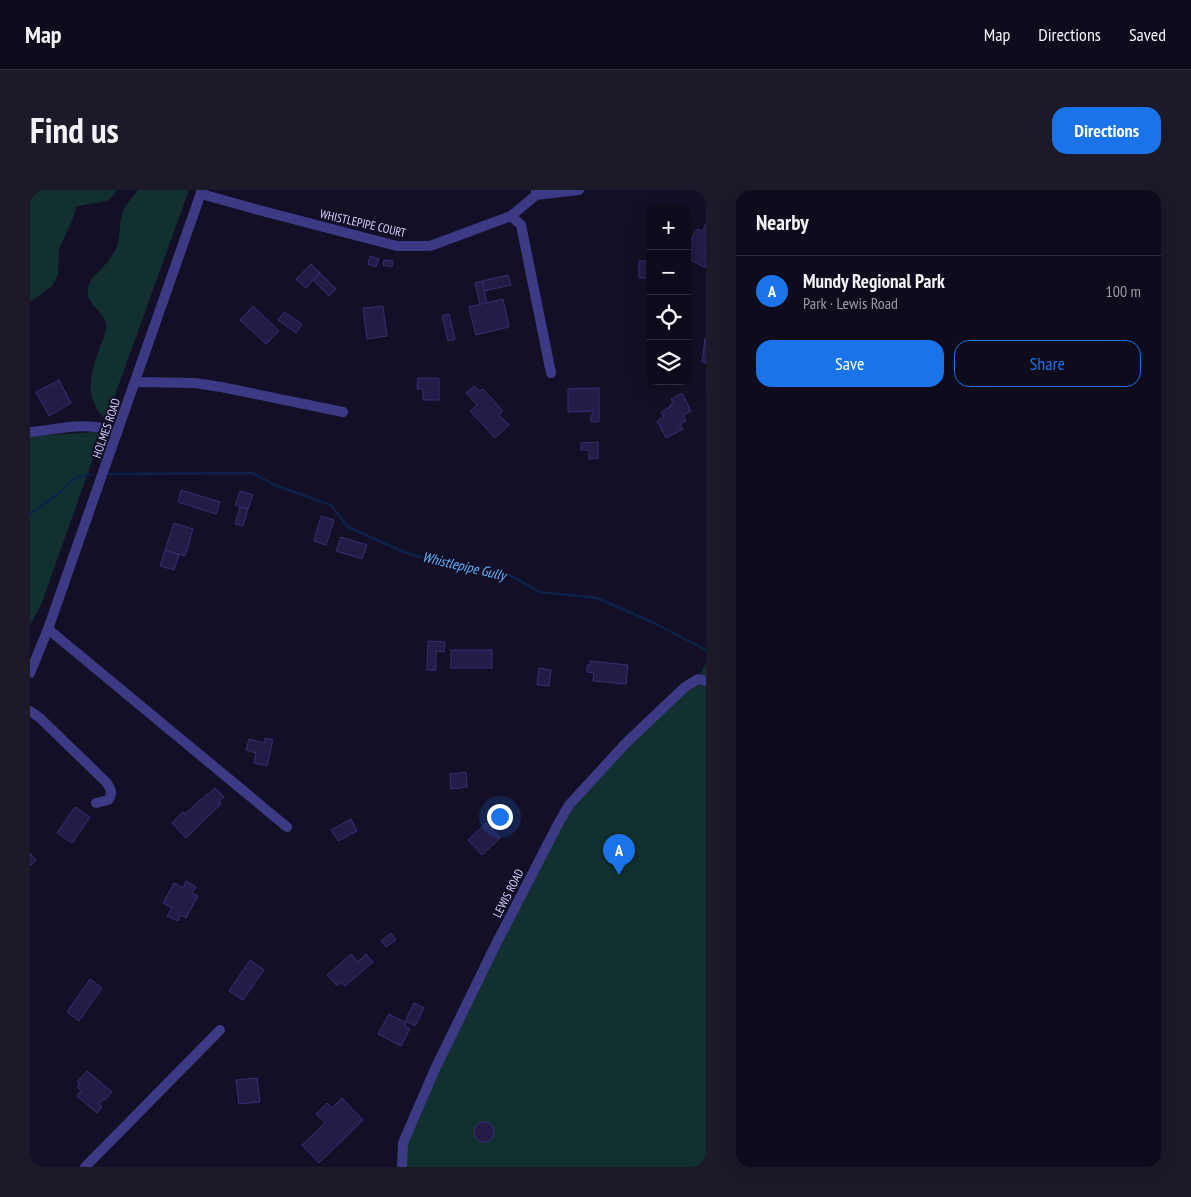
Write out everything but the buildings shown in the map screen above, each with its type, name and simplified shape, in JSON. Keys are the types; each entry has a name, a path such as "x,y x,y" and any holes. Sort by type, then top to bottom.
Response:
{"street":[{"path":"536,192 579,190"},
{"name":"WHISTLEPIPE COURT","path":"201,192 255,209 397,246 430,246 511,216 536,192"},
{"name":"HOLMES ROAD","path":"30,673 118,433 201,192"},
{"path":"511,216 521,225 551,373"},
{"path":"135,382 195,383 343,412"},
{"path":"30,432 68,427 95,427 118,433"},
{"path":"48,628 286,828"},
{"name":"LEWIS ROAD","path":"402,1167 403,1143 434,1069 499,938 557,826 570,805 626,743 674,696 698,679 706,681"},
{"path":"30,711 40,718 106,782 111,794 108,800 96,803"},
{"path":"85,1167 220,1030"}],"green space":[{"path":"30,190 117,190 112,197 105,201 76,207 74,216 59,249 58,275 52,286 30,302"},
{"path":"138,190 189,190 106,420 94,403 91,394 91,376 106,325 102,315 91,302 88,292 91,280 106,264 116,248 123,212 128,202"},
{"path":"95,432 101,436 41,605 30,625 30,436"},
{"path":"706,663 706,1167 402,1167 403,1143 569,805 698,679"}],"waterway":[{"name":"Whistlepipe Gully","path":"109,474 253,473 274,485 331,505 348,527 404,552 431,560 504,572 540,592 597,598 652,622 706,650"},
{"name":"Whistlepipe Gully","path":"30,514 59,493 74,479 89,474"}],"place":[{"name":"Mundy Regional Park","path":"619,875"}]}
